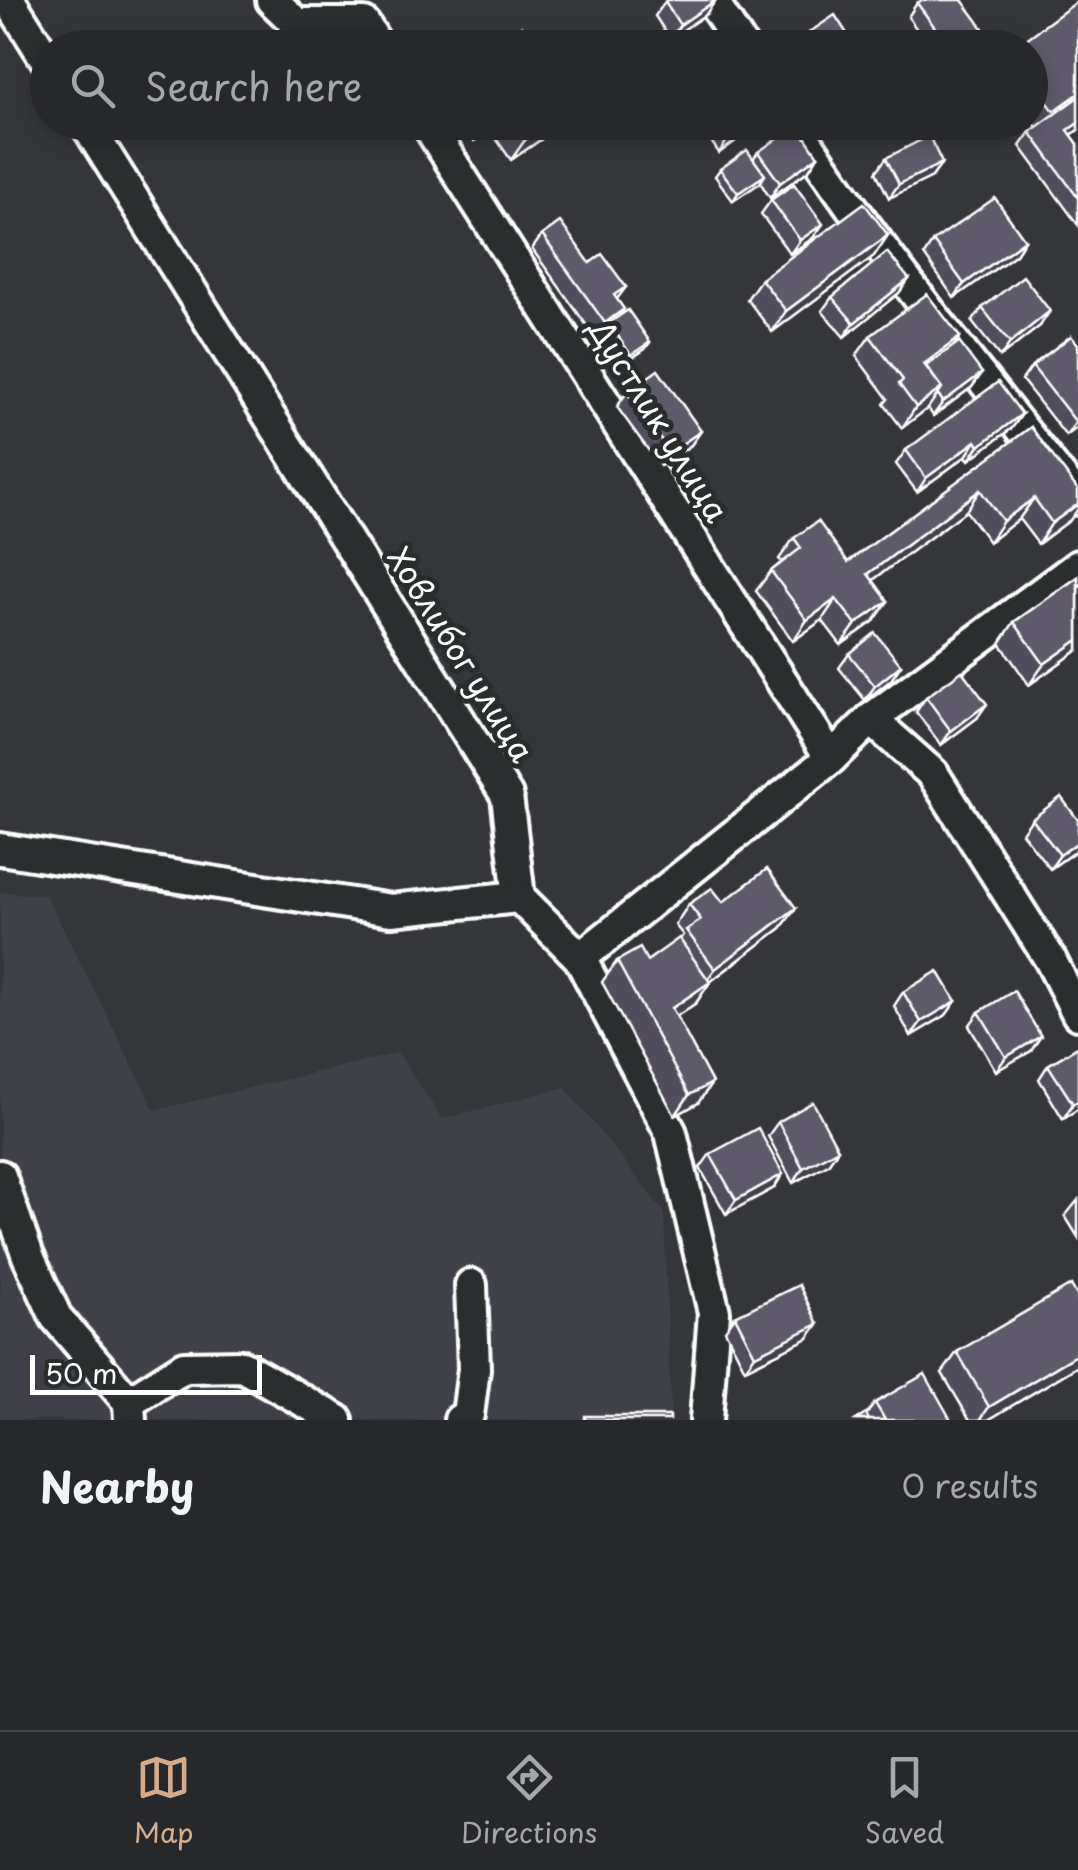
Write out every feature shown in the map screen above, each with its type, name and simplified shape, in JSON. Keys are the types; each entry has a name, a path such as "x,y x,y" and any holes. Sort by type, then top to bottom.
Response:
{"street":[{"path":"9,0 30,33"},
{"path":"272,0 297,24 364,24 368,30"},
{"path":"712,0 731,30"},
{"name":"Ховлибог улица","path":"96,140 506,796 519,897"},
{"name":"Дустлик улица","path":"437,140 831,758"},
{"path":"804,140 954,342 1078,499"},
{"path":"580,958 831,758 871,719 1078,566"},
{"path":"871,719 933,774 1050,959 1078,1014"},
{"path":"0,849 391,910 519,897 580,958 671,1133 714,1312 706,1420"},
{"path":"0,1176 14,1257 130,1411 184,1367 242,1366 337,1420"},
{"path":"460,1420 468,1415 474,1370 471,1285"}],"shaded area":[{"path":"0,892 46,895 155,1110 398,1053 442,1119 565,1087 664,1212 671,1420 0,1420"}],"building":[{"path":"716,0 680,25 665,2"},
{"path":"962,0 984,30 937,30 917,3"},
{"path":"1078,1 1078,94 1054,111 1048,103 1048,30 1039,30"},
{"path":"835,15 845,30 813,30"},
{"path":"1078,97 1078,123 1068,130 1078,144 1078,198 1036,140 1048,140 1048,119"},
{"path":"775,140 807,140 818,156 780,183 758,152"},
{"path":"921,140 931,140 942,163 899,184 886,158"},
{"path":"747,150 765,175 738,193 720,169"},
{"path":"794,184 823,224 800,240 771,200"},
{"path":"995,198 1025,240 964,284 933,241"},
{"path":"864,203 888,235 786,311 761,279"},
{"path":"560,222 590,263 602,254 626,287 614,295 624,309 605,323 542,235"},
{"path":"887,252 909,279 854,323 832,297"},
{"path":"1023,276 1050,311 1010,343 982,308"},
{"path":"927,294 960,337 924,364 942,388 916,407 899,384 903,380 870,336"},
{"path":"628,310 650,342 631,355 609,323"},
{"path":"1071,336 1078,344 1076,422 1032,366"},
{"path":"959,342 982,373 943,402 938,394 942,388 926,366"},
{"path":"658,370 701,431 670,452 627,392"},
{"path":"998,382 1022,414 979,446 976,441 926,478 906,450"},
{"path":"1031,427 1078,490 1078,504 1052,523 1034,498 1003,521 980,490 868,574 888,601 856,624 836,599 807,620 771,571 801,548 794,538 818,521 848,562"},
{"path":"1078,577 1078,640 1044,664 1014,622"},
{"path":"875,633 901,665 875,686 849,654"},
{"path":"962,671 987,704 951,731 926,697"},
{"path":"1061,797 1078,820 1078,842 1060,855 1032,819"},
{"path":"767,869 796,908 715,969 686,930 701,920 689,904 712,888 723,902"},
{"path":"679,938 710,982 672,1008 712,1083 689,1095 617,961 640,948 647,961"},
{"path":"938,971 956,1001 921,1022 903,992"},
{"path":"1014,991 1041,1036 1006,1057 979,1012"},
{"path":"1078,1047 1078,1101 1073,1104 1048,1065"},
{"path":"813,1102 838,1149 803,1168 778,1122"},
{"path":"758,1128 783,1174 736,1200 710,1154"},
{"path":"799,1285 818,1324 755,1355 735,1316"},
{"path":"1071,1285 1078,1297 1078,1354 989,1407 957,1352"},
{"path":"925,1374 951,1420 885,1420 875,1403"},
{"path":"585,1416 670,1416 670,1420 585,1420"}]}
